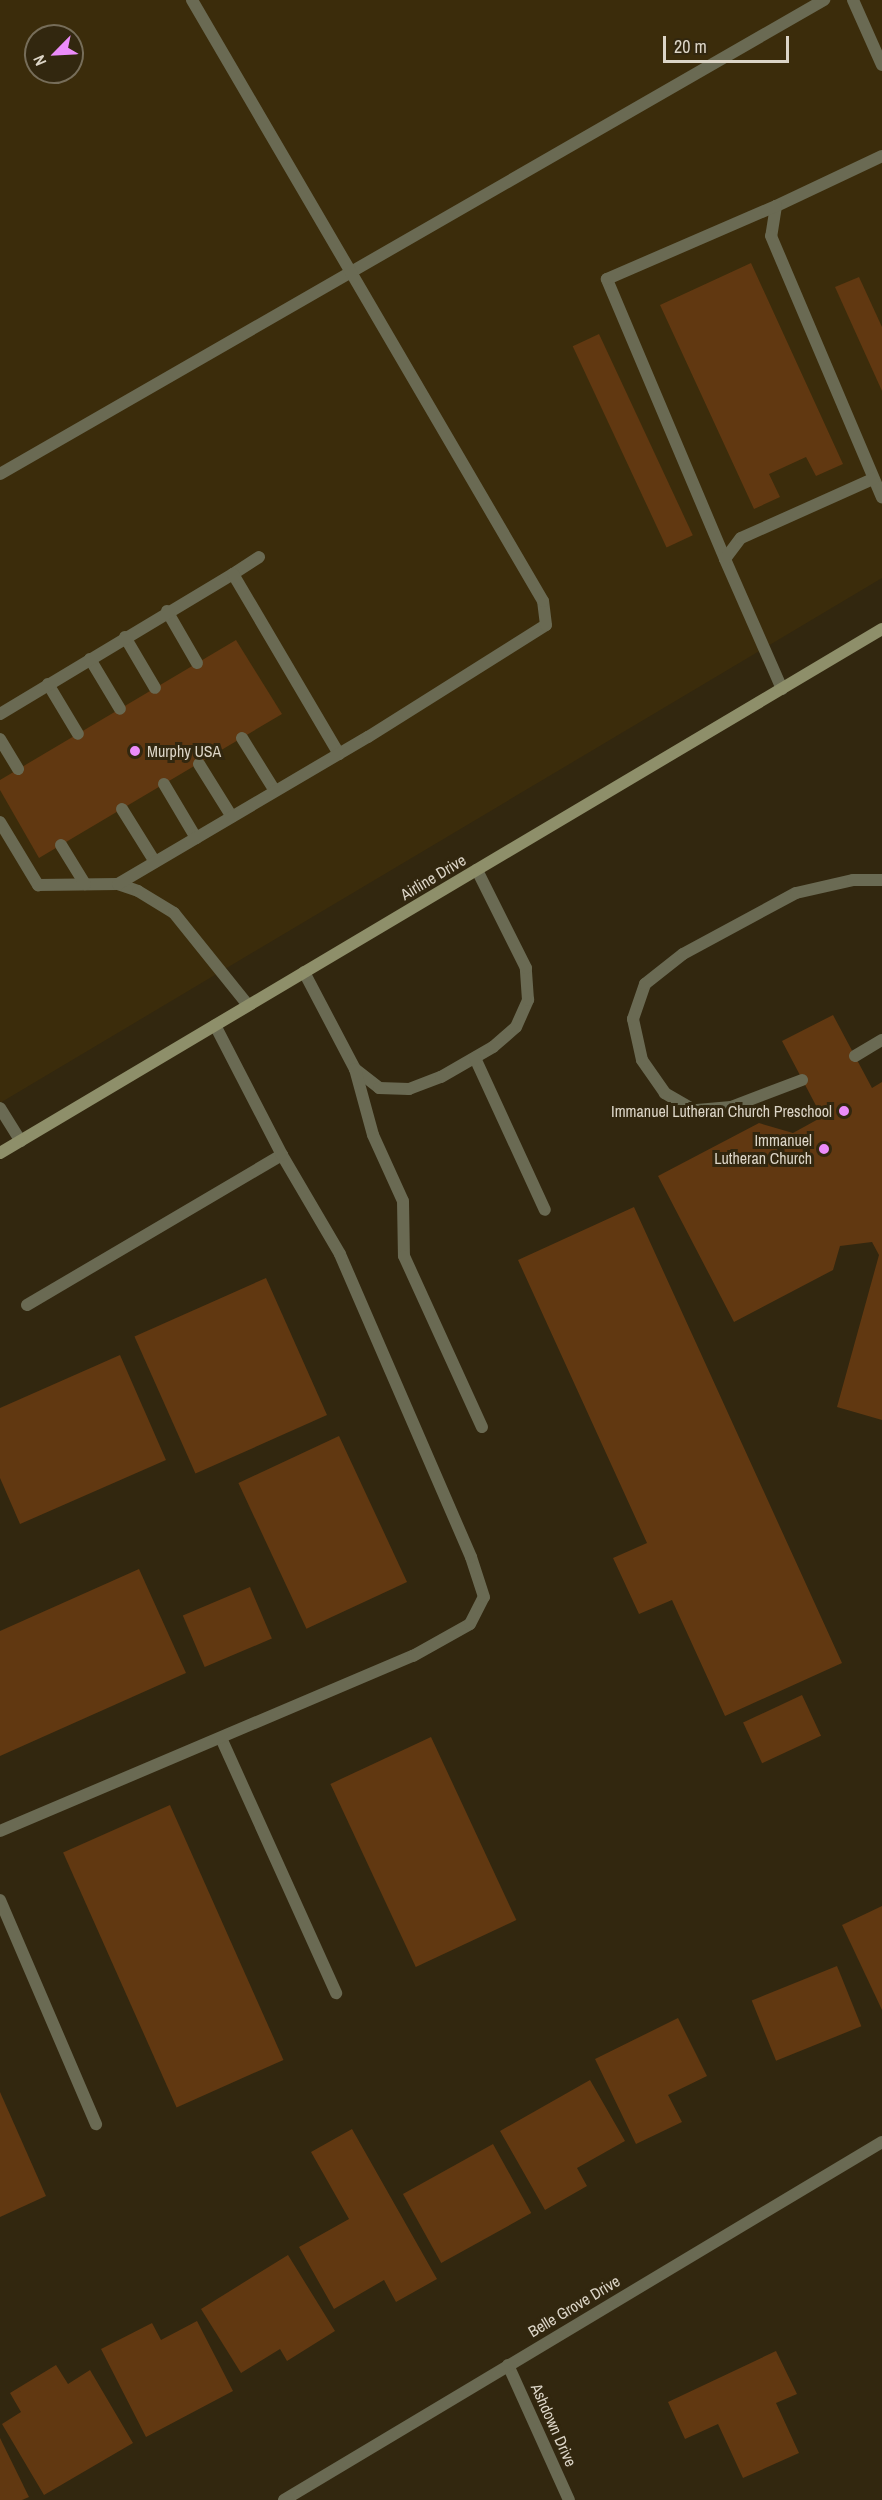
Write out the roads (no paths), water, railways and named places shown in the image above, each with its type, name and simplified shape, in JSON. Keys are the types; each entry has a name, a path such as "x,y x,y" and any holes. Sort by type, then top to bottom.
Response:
{"main road":[{"name":"Airline Drive","path":"0,1153 882,629"}],"street":[{"path":"118,884 339,754 546,625 543,601 353,270 192,0"},
{"path":"0,474 824,0"},
{"path":"853,0 882,65"},
{"path":"782,689 607,279 776,206 882,156"},
{"path":"776,206 771,236 882,497"},
{"path":"725,559 741,538 873,479"},
{"path":"0,714 259,557"},
{"path":"233,574 339,754"},
{"path":"167,611 197,663"},
{"path":"124,637 155,688"},
{"path":"90,659 120,709"},
{"path":"48,684 78,734"},
{"path":"242,738 275,792"},
{"path":"0,739 18,769"},
{"path":"199,764 231,817"},
{"path":"164,784 196,838"},
{"path":"122,809 155,862"},
{"path":"0,822 38,885 118,884 138,891 174,913 248,1005"},
{"path":"61,845 85,884"},
{"path":"355,1069 379,1088 409,1089 475,1058 516,1027 528,1000 525,968 477,870"},
{"path":"802,1080 731,1107 694,1110 684,1105 665,1093 642,1060 633,1019 645,984 683,954 796,893 853,880 882,880"},
{"path":"304,972 355,1069 373,1135 403,1201 404,1256 483,1427"},
{"path":"0,1831 413,1656 470,1624 484,1598 471,1557 340,1254 282,1155 215,1025"},
{"path":"855,1056 882,1040"},
{"path":"475,1058 545,1210"},
{"path":"0,1108 21,1141"},
{"path":"27,1305 282,1155"},
{"path":"221,1738 336,1993"},
{"path":"0,1900 96,2124"},
{"name":"Belle Grove Drive","path":"284,2500 882,2142"},
{"name":"Ashdown Drive","path":"508,2365 569,2500"}],"place":[{"name":"Murphy USA","path":"135,751"},
{"name":"Immanuel Lutheran Church Preschool","path":"844,1111"},
{"name":"Immanuel Lutheran Church","path":"824,1149"}]}
